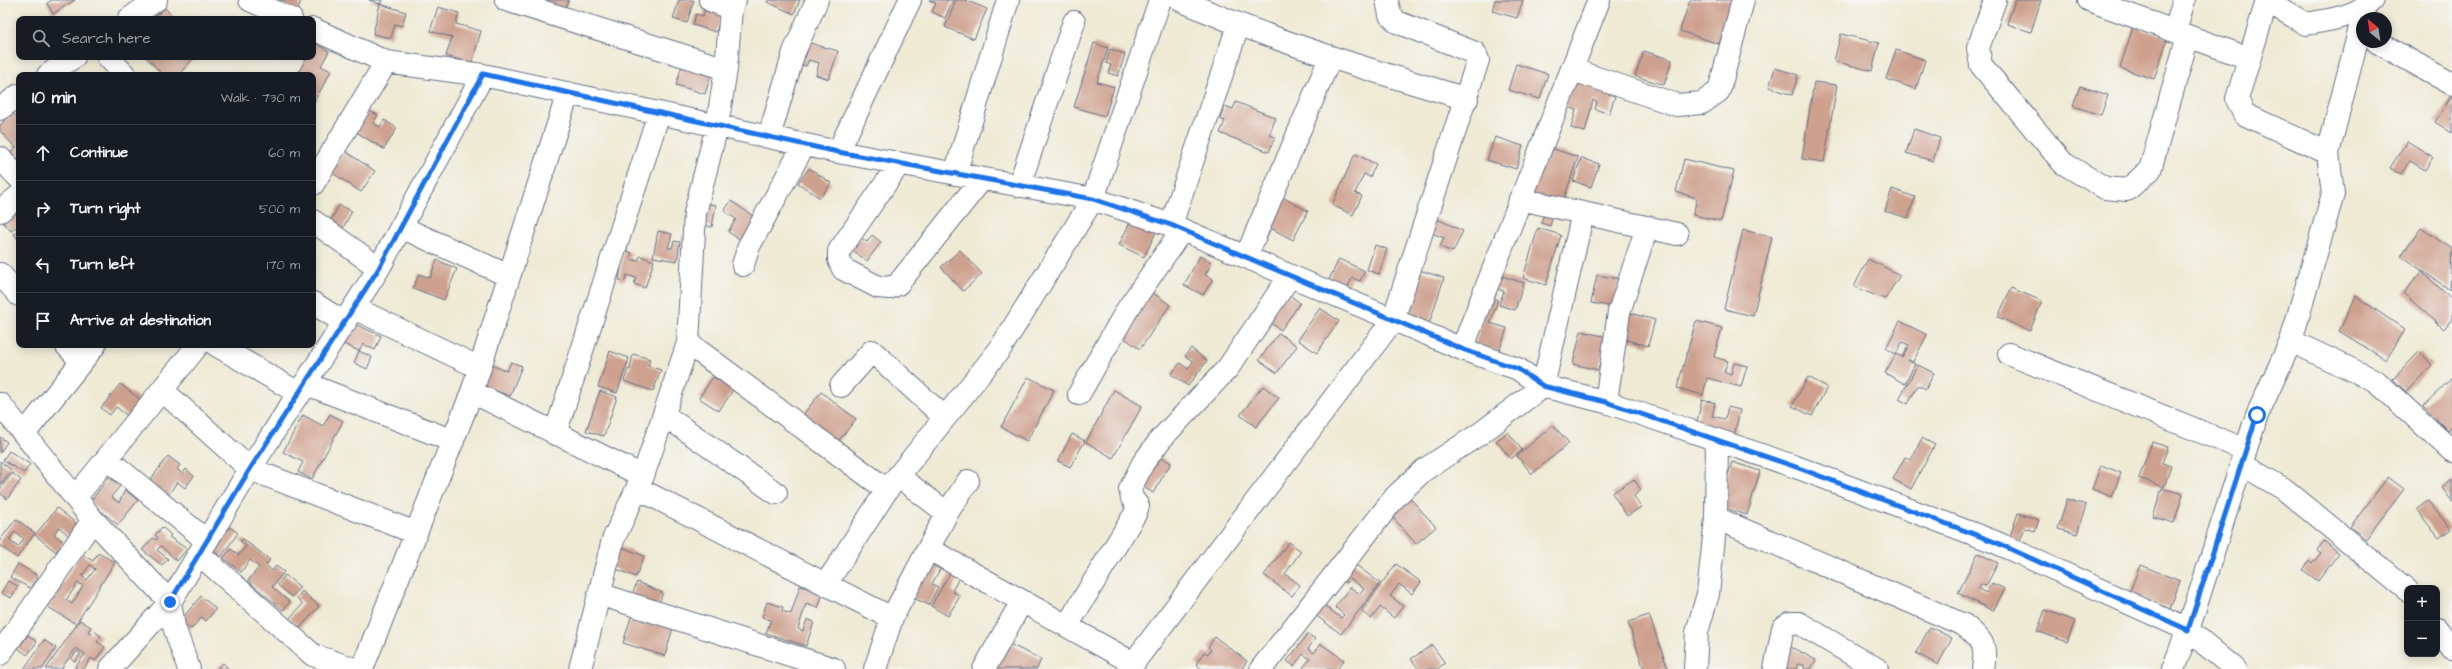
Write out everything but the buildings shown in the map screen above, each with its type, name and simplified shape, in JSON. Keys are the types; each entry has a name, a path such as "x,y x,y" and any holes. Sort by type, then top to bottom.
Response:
{"street":[{"path":"133,16 156,0"},
{"path":"250,0 285,16"},
{"path":"506,0 726,70"},
{"path":"580,669 613,540 640,482 688,343 695,213 717,126 726,70 733,4 710,0"},
{"path":"768,137 794,52 817,0"},
{"path":"838,152 910,0"},
{"path":"955,174 1008,0"},
{"path":"826,584 892,483 1000,349 1093,199 1160,0"},
{"path":"1180,0 1238,26 1330,58 1467,99"},
{"path":"929,548 1067,626 1131,666 1394,320 1467,99 1478,60 1475,53 1397,22 1390,16 1387,0"},
{"path":"1462,349 1520,199 1573,70 1598,0"},
{"path":"1573,70 1677,106 1702,103 1719,91 1743,0"},
{"path":"1995,0 1978,48 1981,65 2063,163 2105,188 2127,190 2150,170 2181,34 2184,0"},
{"path":"2089,0 2248,58"},
{"path":"2328,153 2244,114 2237,99 2248,58 2267,0 2306,24 2331,20 2356,21"},
{"path":"1019,186 1074,22"},
{"path":"1079,394 1176,228 1238,26"},
{"path":"316,30 386,62 483,74 838,152 1093,199 1176,228 1462,349 1518,369 1543,386 1606,402 1796,467 1995,542 2188,630 2235,669"},
{"path":"2392,41 2452,84"},
{"path":"2173,669 2188,630 2257,415 2291,341 2333,194 2328,153 2358,48"},
{"path":"1246,257 1330,58"},
{"path":"52,72 70,60"},
{"path":"111,60 122,72"},
{"path":"316,179 386,62"},
{"path":"110,669 170,602 250,469 303,389 379,268 483,74"},
{"path":"362,669 472,392 568,93"},
{"path":"0,109 16,97"},
{"path":"555,434 659,113"},
{"path":"743,265 750,246 804,145"},
{"path":"0,158 16,175"},
{"path":"899,164 839,251 839,260 844,268 878,287 889,288 898,284 982,179"},
{"path":"0,211 16,198"},
{"path":"1520,199 1677,234"},
{"path":"1261,669 1396,496 1424,470 1481,433 1543,386 1583,213"},
{"path":"316,223 379,268"},
{"path":"401,227 509,276"},
{"path":"1606,402 1619,312 1647,227"},
{"path":"0,274 16,292"},
{"path":"1067,626 1135,514 1138,506 1132,498 1130,489 1143,463 1161,439 1228,368 1290,276"},
{"path":"316,304 480,368"},
{"path":"2291,341 2376,382 2452,451"},
{"path":"688,343 892,483 948,513"},
{"path":"69,348 82,362"},
{"path":"24,434 93,348"},
{"path":"75,498 196,348"},
{"path":"222,348 303,389 453,441"},
{"path":"841,386 872,351 945,418"},
{"path":"2009,354 2243,457 2404,588"},
{"path":"162,390 250,469 416,533"},
{"path":"472,392 555,434 826,584 892,618"},
{"path":"0,404 93,520 170,602 174,627 189,669"},
{"path":"664,415 776,494"},
{"path":"1695,669 1697,632 1708,594 1716,518 1717,440"},
{"path":"107,458 203,547 313,655 354,669"},
{"path":"875,669 892,618 948,513 968,481"},
{"path":"1716,518 1964,625 1979,638 1986,652 1983,669"},
{"path":"0,654 93,520"},
{"path":"599,594 834,669"},
{"path":"984,669 1022,601"},
{"path":"1775,669 1783,628 1790,623 1799,623 1873,668"},
{"path":"2440,633 2452,649"}],"route":[{"path":"170,602 250,469 300,394 379,268 483,74 838,152 1093,199 1171,225 1462,349 1518,369 1543,386 1606,402 1796,467 1995,542 2188,630 2257,415"}]}
